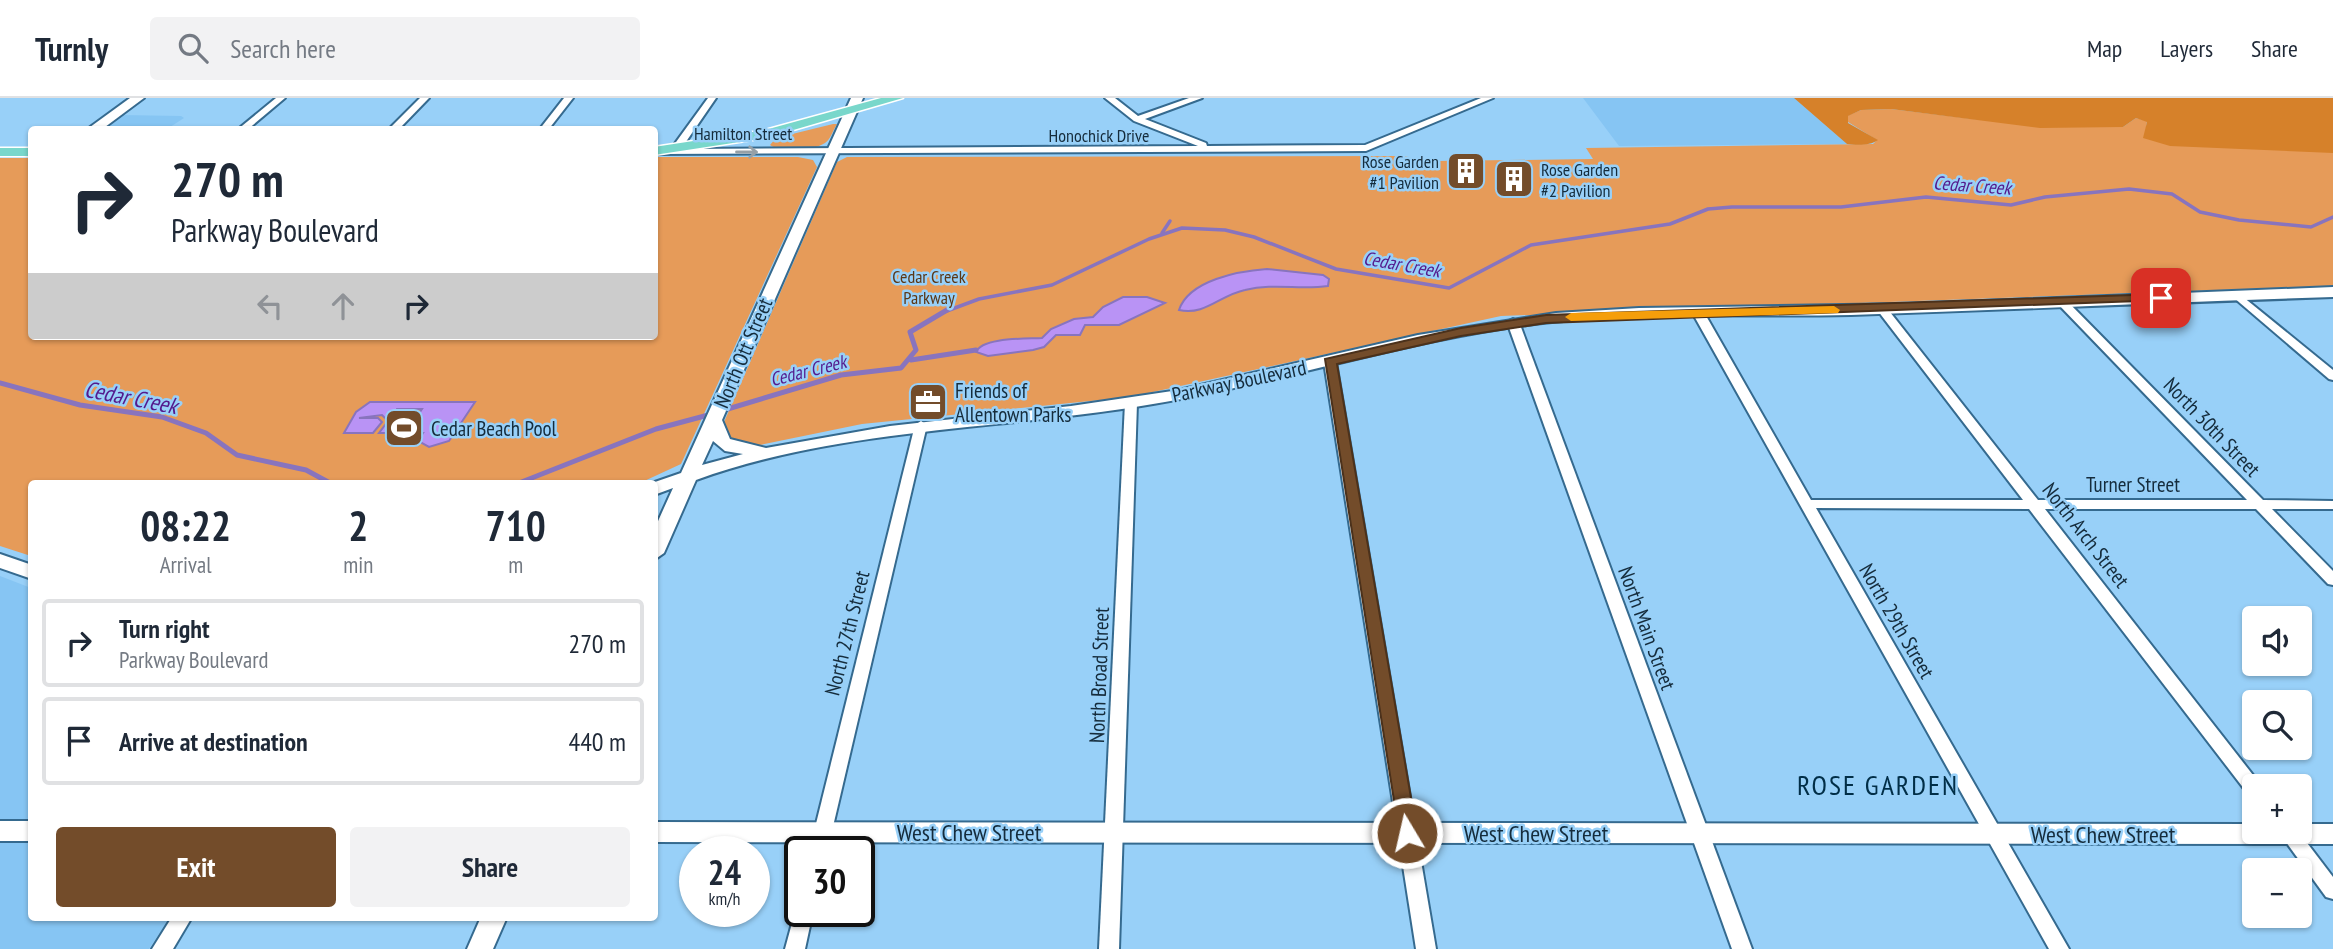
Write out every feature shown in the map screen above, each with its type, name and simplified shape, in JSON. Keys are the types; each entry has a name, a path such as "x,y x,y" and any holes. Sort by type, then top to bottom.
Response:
{"main road":[{"name":"Hamilton Street","path":"658,151 766,134 850,113 896,98"},
{"path":"0,152 28,152"}],"street":[{"path":"98,126 138,98"},
{"path":"246,126 281,98"},
{"path":"396,126 425,98"},
{"path":"545,126 569,98"},
{"path":"676,149 712,98"},
{"path":"832,152 857,98"},
{"path":"1109,98 1137,119 1217,150"},
{"path":"1137,119 1198,98"},
{"name":"Honochick Drive","path":"832,152 1366,148 1489,98"},
{"name":"Hamilton Street","path":"658,151 832,152"},
{"name":"North Ott Street","path":"658,545 832,152"},
{"name":"Parkway Boulevard","path":"658,487 690,474 774,451 921,425 1131,403 1513,322 1580,316 1882,309 2333,292"},
{"path":"2237,295 2333,376"},
{"name":"North 30th Street","path":"2062,302 2333,580"},
{"name":"North Arch Street","path":"1882,309 2242,774"},
{"name":"North 29th Street","path":"1699,314 2059,949"},
{"name":"North Main Street","path":"1513,322 1742,949"},
{"path":"1330,362 1426,949"},
{"name":"North Broad Street","path":"1109,949 1131,403"},
{"path":"714,421 717,436 727,445 774,451"},
{"name":"North 27th Street","path":"821,836 921,425"},
{"name":"Turner Street","path":"1807,505 2333,505"},
{"path":"0,561 28,571"},
{"path":"0,831 28,831"},
{"name":"West Chew Street","path":"658,832 784,840"},
{"name":"West Chew Street","path":"875,840 1114,832 2242,833"},
{"name":"West Chew Street","path":"2312,834 2333,834"},
{"path":"2297,844 2333,891"},
{"path":"162,949 180,921"},
{"path":"480,949 492,921"},
{"path":"795,949 800,927"}],"shaded area":[{"path":"1583,98 1794,98 1847,144 1619,146"},
{"path":"1794,98 2333,98 2333,153 2170,146 2143,138 2147,122 2136,118 2123,127 2040,128 1891,109 1861,110 1848,116 1848,123 1878,140 1867,144 1847,144"},
{"path":"120,115 184,118 172,126 105,126"},
{"path":"1267,269 1323,275 1329,279 1328,286 1256,288 1236,293 1205,308 1179,310 1193,291 1204,284 1229,275"},
{"path":"1123,297 1147,297 1165,303 1119,325 1085,325 1080,335 1056,335 1044,347 1033,350 988,356 976,352 980,347 996,341 1042,338 1051,329 1074,319 1093,317 1103,307"},
{"path":"370,402 475,402 449,441 429,447 418,441 423,433 406,433 422,409 397,409 391,423 406,424 400,433 379,433 388,421 382,415 359,418 378,418 382,422 373,433 344,433 356,412"},
{"path":"0,576 28,587 28,921 167,921 149,949 0,949"}],"green space":[{"name":"Cedar Creek Parkway","path":"1891,109 1973,119 2091,126 2123,127 2136,118 2147,121 2146,129 2333,140 2333,286 1501,316 1130,397 862,424 760,445 733,444 721,429 837,162 847,157 1402,156 1437,161 1593,159 1586,148 1873,144 1877,140 1848,122 1847,116 1861,110"},
{"path":"837,124 830,137 820,146 789,150 770,145 776,138"},
{"path":"658,157 798,157 813,160 817,167 681,464 646,480 28,480 28,555 0,546 0,158 28,158 28,340 658,340"}],"waterway":[{"name":"Cedar Creek","path":"944,312 979,299 1052,285 1149,239 1182,228 1225,230 1254,237 1336,269 1449,288 1531,245 1670,224 1708,209 1732,207 1841,207 1926,197 2011,205 2045,197 2129,189 2172,194 2200,212 2239,220 2311,227 2333,217"},
{"path":"1162,233 1170,221"},
{"name":"Cedar Creek","path":"721,411 841,375 901,368 916,350 910,332 947,310"},
{"path":"911,360 976,350"},
{"name":"Cedar Creek","path":"0,383 80,405 162,417 206,433 237,455 306,470 324,480"},
{"name":"Cedar Creek","path":"527,480 656,429 712,414"}],"slow traffic":[{"path":"1571,317 1834,310"}],"place":[{"name":"Rose Garden #1 Pavilion","path":"1466,171"},
{"name":"Rose Garden #2 Pavilion","path":"1514,179"},
{"name":"Friends of Allentown Parks","path":"928,402"},
{"name":"Cedar Beach Pool","path":"404,428"}],"district":[{"name":"ROSE GARDEN","path":"1878,784"}],"route":[{"path":"1407,833 1330,362 1513,322 1580,316 1882,309 2161,298"}]}
